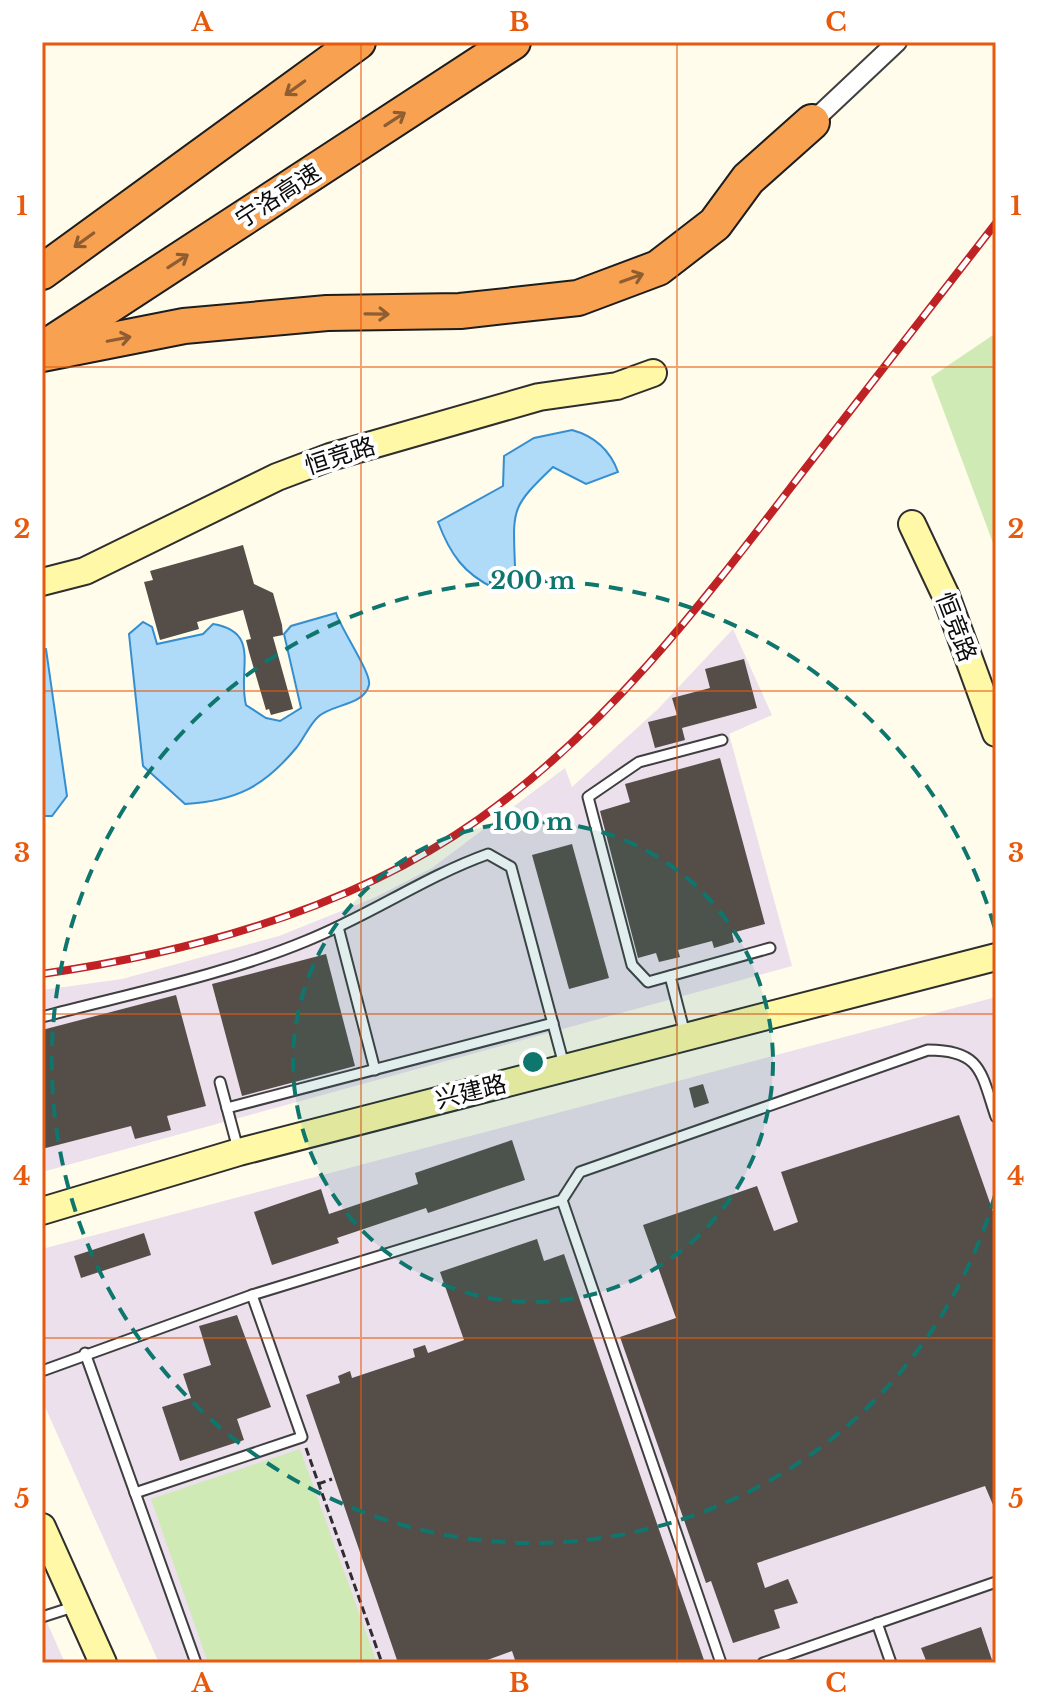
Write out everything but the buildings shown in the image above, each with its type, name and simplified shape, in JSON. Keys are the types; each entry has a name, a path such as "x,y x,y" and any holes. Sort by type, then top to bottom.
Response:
{"highway":[{"path":"42,272 358,42"},
{"name":"宁洛高速","path":"42,352 513,42"},
{"path":"42,352 184,326 327,313 460,311 578,298 658,268 715,224 748,179 812,122"}],"street":[{"path":"812,122 897,42"},
{"name":"恒竞路","path":"42,582 85,571 277,477 330,457 539,397 617,386 653,373"},
{"name":"恒竞路","path":"912,524 946,596 996,733"},
{"name":"兴建路","path":"42,1211 239,1152 996,957"},
{"path":"42,1527 103,1663"}],"lane":[{"path":"722,740 639,762 588,797 632,965 648,982 770,948"},
{"path":"42,1017 177,982 305,942 448,869 488,854 511,867 565,1068"},
{"path":"338,927 375,1070"},
{"path":"670,976 686,1037"},
{"path":"227,1108 553,1023"},
{"path":"42,1371 252,1295 562,1200 580,1172 928,1050 956,1050 979,1068 996,1117"},
{"path":"220,1082 239,1152"},
{"path":"562,1200 721,1663"},
{"path":"135,1493 302,1437 252,1295"},
{"path":"85,1353 196,1663"},
{"path":"763,1663 996,1582"},
{"path":"42,1617 77,1605"},
{"path":"877,1623 891,1663"}],"path":[{"path":"302,1437 382,1663"},
{"path":"318,1484 332,1479"}],"shaded area":[{"path":"733,629 772,715 729,734 792,966 42,1172 42,990 122,979 279,936 376,897 432,868 565,768 572,787 658,709"},
{"path":"996,997 996,1663 159,1663 42,1400 42,1249"},
{"path":"42,1611 65,1663 42,1663"}],"green space":[{"path":"996,333 996,551 931,377"},
{"path":"300,1449 377,1663 208,1663 151,1499"}],"water":[{"path":"572,430 600,445 611,457 618,472 586,484 553,467 529,492 517,511 515,567 494,588 459,562 438,522 503,486 504,456 534,438"},
{"path":"336,613 366,671 369,685 366,692 354,701 318,717 285,761 261,782 234,795 185,804 143,766 129,634 143,622 152,627 157,644 203,634 213,624 238,635 243,644 246,705 266,718 280,721 301,708 284,634 291,626"},
{"path":"42,648 46,649 67,796 52,816 42,816"}],"railway":[{"path":"42,974 99,965 214,939 325,902 430,851 526,783 612,704 689,616 996,223"}]}
